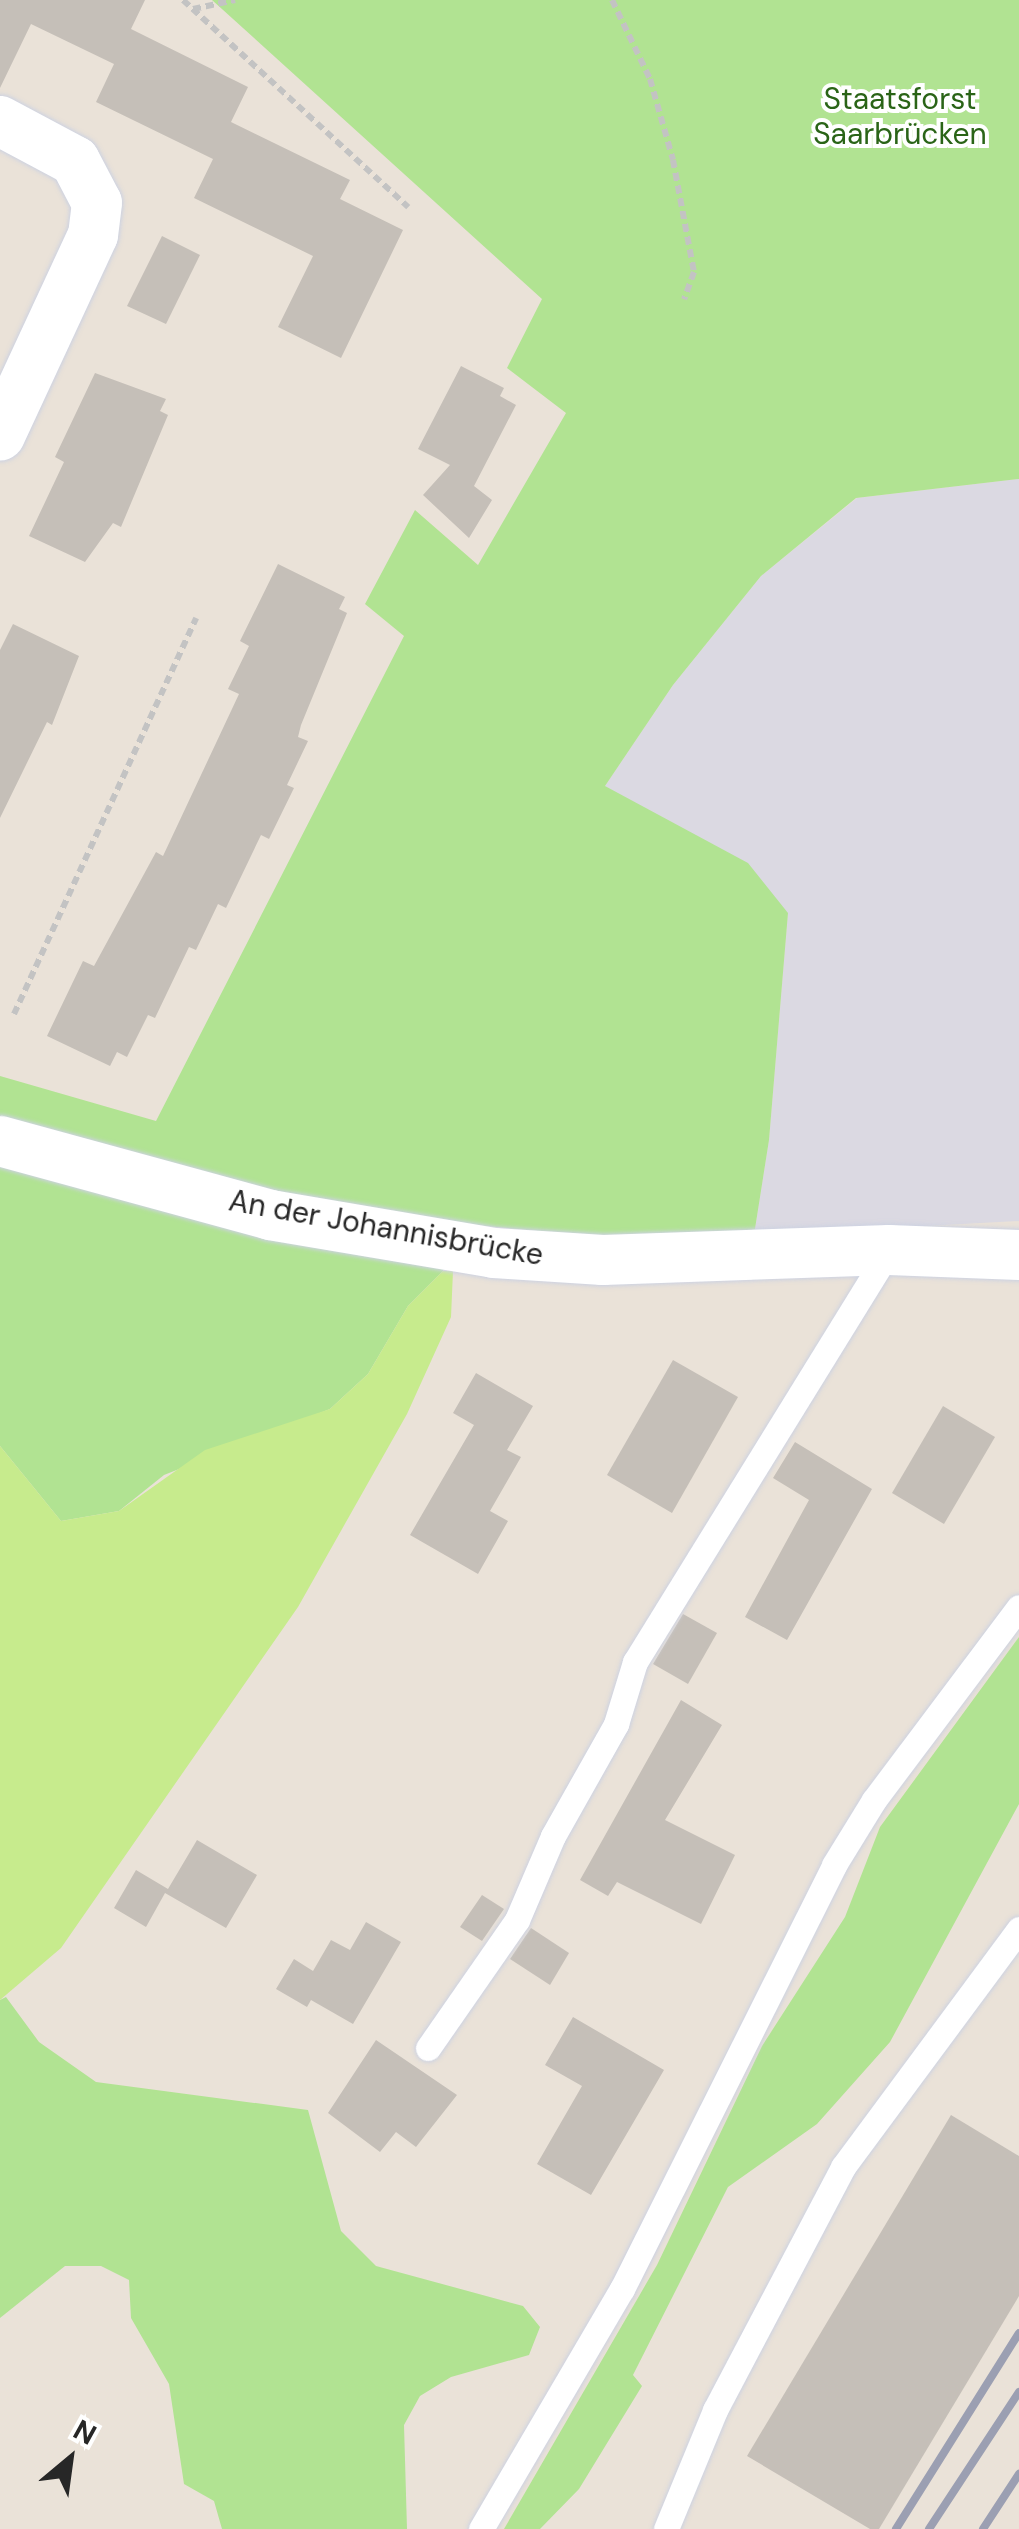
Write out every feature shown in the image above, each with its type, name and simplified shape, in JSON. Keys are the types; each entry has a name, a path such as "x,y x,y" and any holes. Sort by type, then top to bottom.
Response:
{"street":[{"path":"0,122 75,160 97,203 94,236 0,435"},
{"name":"An der Johannisbrücke","path":"0,1141 270,1215 494,1253 603,1260 889,1250 1019,1255"}],"lane":[{"path":"428,2048 517,1920 553,1836 616,1724 634,1662 889,1250"},
{"path":"481,2529 622,2288 834,1865 874,1800 1019,1607"},
{"path":"666,2529 715,2410 843,2167 1019,1928"}],"path":[{"path":"183,0 408,207"},
{"path":"193,10 235,0"},
{"path":"612,0 650,80 673,160 694,272 684,300"},
{"path":"14,1014 196,618"}],"shaded area":[{"path":"1019,479 1019,1221 754,1235 769,1140 788,913 605,786 673,685 761,576 857,498"}],"green space":[{"name":"Staatsforst Saarbrücken","path":"212,0 1019,0 1019,479 856,498 761,576 673,685 605,786 748,863 788,913 769,1140 754,1235 613,1238 453,1223 443,1271 408,1306 368,1374 330,1409 164,1475 119,1511 61,1521 0,1446 0,1076 156,1121 404,636 365,604 415,510 478,565 566,413 507,368 542,299"},
{"path":"443,1271 453,1271 451,1317 407,1414 298,1607 61,1948 0,2000 0,1446 61,1521 119,1511 205,1450 330,1409 368,1374 408,1306"},
{"path":"1019,1637 1019,1804 890,2042 817,2124 728,2187 633,2375 642,2386 579,2489 540,2529 504,2529 657,2265 762,2046 845,1917 880,1827"},
{"path":"6,1997 39,2042 96,2082 308,2110 341,2231 376,2266 523,2306 540,2327 529,2355 451,2377 420,2396 404,2425 407,2529 222,2529 214,2501 184,2484 169,2384 131,2318 129,2280 101,2266 65,2266 0,2318 0,2000"}],"building":[{"path":"0,0 145,0 131,29 248,87 231,122 350,180 340,199 403,230 341,358 278,327 313,256 194,198 213,159 96,102 114,64 31,24 0,88"},
{"path":"162,236 200,255 166,324 127,306"},
{"path":"461,366 504,388 500,396 516,405 474,486 492,500 469,538 423,495 450,465 418,449"},
{"path":"95,373 166,399 160,411 168,415 121,527 113,523 85,562 29,536 64,462 55,457"},
{"path":"278,564 345,597 339,609 347,613 301,725 298,737 308,741 287,785 294,788 269,839 261,835 226,908 218,904 196,950 189,947 155,1018 148,1015 127,1057 117,1052 110,1066 47,1036 83,961 94,966 156,852 163,856 239,694 228,689 249,646 240,641"},
{"path":"13,624 79,656 52,725 47,722 0,818 0,650"},
{"path":"673,1360 738,1397 672,1513 607,1475"},
{"path":"476,1373 533,1406 507,1450 521,1457 490,1511 508,1521 478,1574 410,1535 474,1425 453,1413"},
{"path":"943,1406 995,1437 944,1524 892,1493"},
{"path":"795,1442 872,1489 787,1640 745,1617 809,1500 773,1478"},
{"path":"683,1614 717,1633 688,1684 653,1664"},
{"path":"681,1700 722,1725 665,1820 735,1855 701,1924 617,1882 608,1896 580,1880"},
{"path":"197,1840 257,1875 226,1928 165,1893 146,1927 114,1908 136,1870 168,1889"},
{"path":"482,1895 504,1909 482,1941 460,1927"},
{"path":"366,1922 401,1942 353,2024 311,2000 307,2007 276,1989 294,1959 313,1971 331,1940 350,1950"},
{"path":"531,1928 569,1953 550,1985 510,1959"},
{"path":"573,2017 664,2070 591,2195 537,2164 582,2086 545,2065"},
{"path":"376,2040 457,2095 416,2147 396,2132 380,2152 328,2113"},
{"path":"951,2115 1019,2156 1019,2296 879,2529 870,2529 747,2456"}],"railway":[{"path":"896,2529 1019,2333"},
{"path":"929,2529 1019,2392"},
{"path":"983,2529 1019,2474"}]}
